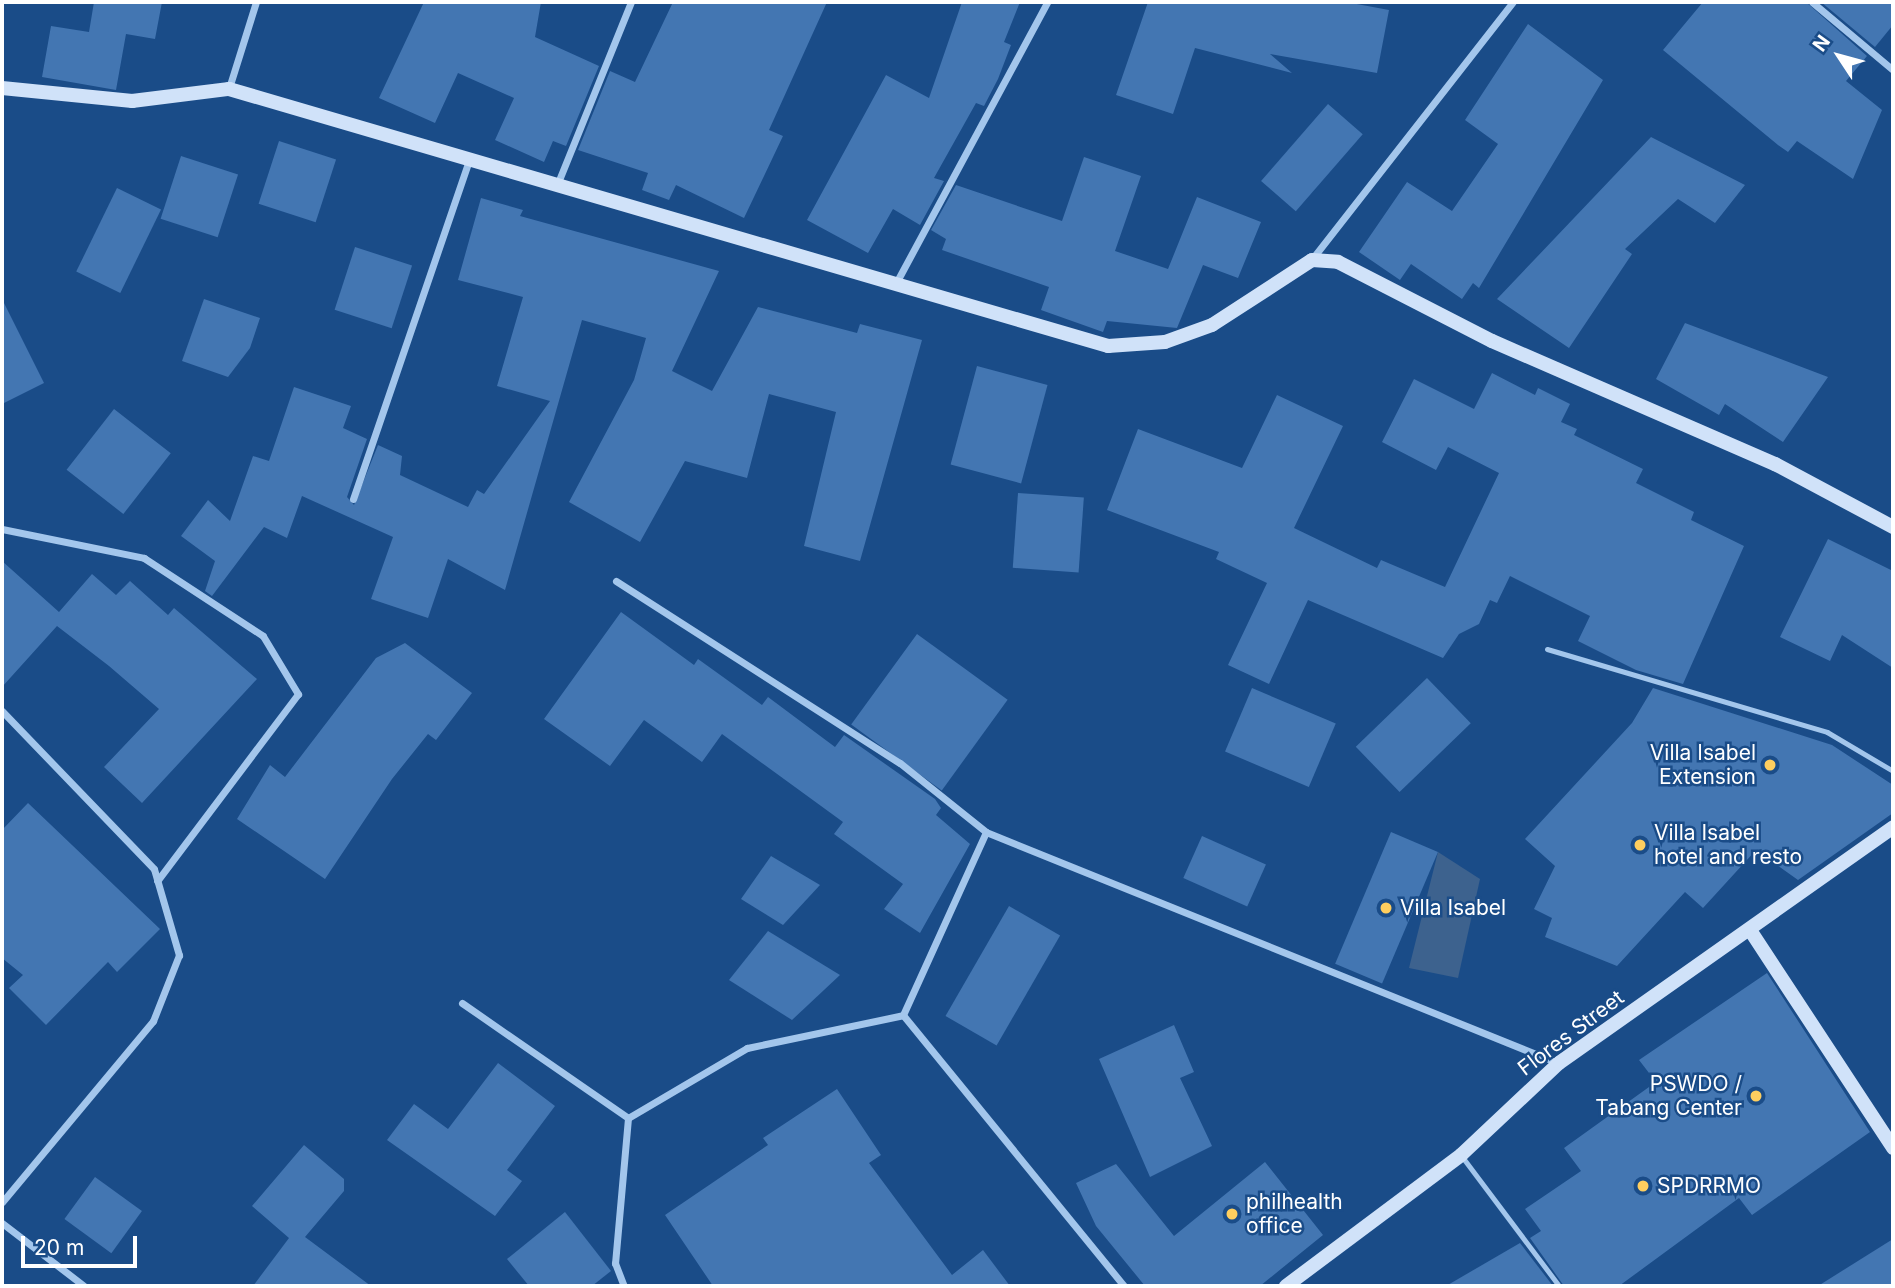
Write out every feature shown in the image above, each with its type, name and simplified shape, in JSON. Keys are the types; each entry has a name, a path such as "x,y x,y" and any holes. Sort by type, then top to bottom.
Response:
{"street":[{"path":"229,89 256,2"},
{"path":"557,185 631,2"},
{"path":"895,284 1047,2"},
{"path":"2,88 132,101 229,89 468,163 557,185 1108,346 1165,342 1212,325 1312,260 1513,2"},
{"path":"1812,2 1893,70"},
{"path":"353,499 468,163"},
{"path":"1312,260 1338,262 1492,341 1775,464 1893,527"},
{"path":"2,529 144,558 263,636 298,694 157,881"},
{"path":"617,580 900,763 986,832 1559,1063"},
{"path":"2,711 154,869 179,955 153,1021 2,1202"},
{"name":"Flores Street","path":"1286,1286 1461,1155 1559,1063 1893,827"},
{"path":"903,1015 986,832"},
{"path":"1750,930 1893,1148"},
{"path":"462,1003 628,1118"},
{"path":"628,1118 747,1048 903,1015"},
{"path":"903,1015 1124,1286"},
{"path":"624,1286 615,1263 628,1118"},
{"path":"2,1223 84,1286"}],"lane":[{"path":"1546,649 1828,732 1893,771"},
{"path":"1461,1155 1559,1286"}],"water":[{"path":"1438,852 1480,879 1458,978 1409,968"}],"building":[{"path":"94,2 162,2 155,39 126,34 116,90 42,77 51,26 89,32"},
{"path":"424,2 541,2 535,37 599,66 566,146 553,141 544,162 495,140 514,98 458,73 435,123 379,98"},
{"path":"673,2 827,2 769,130 783,136 744,218 676,185 669,200 642,190 648,173 578,150 610,71 635,82"},
{"path":"962,2 1020,2 1004,42 1011,45 984,106 976,103 934,178 944,181 920,225 893,209 868,253 807,220 886,75 929,98"},
{"path":"1148,2 1346,2 1389,10 1377,73 1270,54 1292,73 1195,48 1173,114 1116,95"},
{"path":"1703,2 1806,2 1867,56 1846,81 1882,110 1853,179 1797,141 1788,152 1663,50"},
{"path":"1821,2 1893,2 1893,25 1875,47"},
{"path":"1528,24 1603,80 1479,288 1473,283 1462,299 1411,264 1400,280 1359,252 1407,182 1452,211 1498,144 1465,120"},
{"path":"1328,104 1363,134 1296,211 1261,181"},
{"path":"1651,137 1745,185 1715,223 1678,199 1625,249 1632,254 1569,348 1497,299"},
{"path":"279,141 336,160 316,222 259,204"},
{"path":"181,156 238,175 218,237 161,219"},
{"path":"1084,157 1141,176 1115,251 1168,269 1197,197 1261,222 1238,278 1203,265 1177,328 1107,321 1103,332 1041,310 1049,287 942,250 946,239 931,230 956,185 1062,221"},
{"path":"117,188 161,209 120,293 76,272"},
{"path":"481,198 523,210 520,216 719,271 672,371 712,391 758,307 857,333 860,324 922,340 860,561 804,546 836,412 769,394 747,478 685,461 640,542 569,502 634,380 646,338 582,320 505,590 448,559 428,618 371,599 393,537 302,496 287,538 264,527 212,596 205,591 215,561 181,536 208,500 230,521 253,456 269,461 294,387 351,406 343,428 367,439 347,497 354,505 378,445 402,456 400,475 468,507 477,490 484,494 550,401 497,386 523,297 458,280"},
{"path":"355,247 412,266 392,328 335,310"},
{"path":"2,299 44,383 2,404"},
{"path":"204,299 260,318 250,348 228,377 182,361"},
{"path":"1685,323 1828,377 1783,442 1725,404 1719,415 1656,379"},
{"path":"977,366 1048,385 1021,483 951,465"},
{"path":"1492,373 1535,395 1538,388 1570,404 1561,422 1577,429 1574,435 1643,469 1636,483 1694,512 1691,520 1744,546 1683,684 1636,670 1578,641 1590,616 1510,576 1497,603 1490,600 1479,624 1459,634 1443,658 1308,600 1269,684 1228,665 1267,583 1216,559 1219,552 1107,510 1138,429 1242,468 1277,395 1343,426 1294,528 1377,568 1381,560 1445,587 1499,473 1448,447 1436,470 1382,442 1414,379 1474,409"},
{"path":"114,409 171,453 123,514 67,470"},
{"path":"1018,493 1084,498 1079,572 1013,568"},
{"path":"1828,539 1893,571 1893,668 1842,635 1830,661 1780,637"},
{"path":"2,561 59,612 92,574 116,595 130,581 168,615 174,608 257,679 142,803 104,767 159,709 109,666 57,626 2,687"},
{"path":"621,612 694,665 698,659 762,705 768,697 835,747 844,735 935,799 941,808 936,815 970,844 920,933 884,909 903,884 834,834 843,822 722,734 702,762 644,720 610,766 544,719"},
{"path":"917,634 1008,700 942,790 851,725"},
{"path":"405,643 472,693 436,740 428,734 392,779 325,879 237,819 270,765 285,777 376,658"},
{"path":"1427,678 1471,723 1400,792 1356,747"},
{"path":"1252,688 1336,724 1309,787 1225,752"},
{"path":"1653,688 1832,745 1893,785 1893,813 1798,880 1756,850 1703,908 1685,892 1617,966 1545,937 1552,918 1534,909 1555,866 1525,839 1632,723"},
{"path":"28,803 160,929 117,972 108,962 46,1025 9,988 23,975 2,958 2,830"},
{"name":"Villa Isabel","path":"1391,832 1438,852 1382,984 1335,964"},
{"path":"1202,836 1266,864 1247,906 1183,878"},
{"path":"771,856 820,885 783,925 741,899"},
{"path":"1009,906 1060,936 997,1045 946,1016"},
{"path":"768,931 840,975 792,1020 729,980"},
{"path":"1767,973 1870,1132 1752,1215 1739,1198 1619,1286 1564,1286 1530,1238 1541,1231 1525,1209 1581,1171 1564,1148 1656,1082 1639,1060"},
{"path":"1174,1025 1194,1072 1180,1078 1212,1146 1150,1177 1099,1059"},
{"path":"498,1063 555,1106 507,1170 522,1181 495,1216 387,1140 414,1104 448,1129"},
{"path":"837,1089 881,1155 869,1163 952,1275 983,1250 1010,1286 713,1286 665,1215 768,1145 763,1138"},
{"path":"304,1145 344,1179 344,1191 305,1237 371,1286 253,1286 289,1238 252,1206"},
{"path":"1265,1162 1323,1235 1260,1286 1145,1286 1096,1226 1076,1183 1116,1164 1174,1236"},
{"path":"95,1177 142,1211 111,1253 64,1219"},
{"path":"565,1212 611,1271 592,1286 529,1286 507,1259"},
{"path":"1893,1239 1893,1286 1818,1286"},
{"path":"1520,1243 1553,1286 1446,1286"}],"place":[{"name":"Villa Isabel Extension","path":"1770,765"},
{"name":"Villa Isabel hotel and resto","path":"1640,845"},
{"name":"Villa Isabel","path":"1386,908"},
{"name":"PSWDO / Tabang Center","path":"1756,1096"},
{"name":"SPDRRMO","path":"1643,1186"},
{"name":"philhealth office","path":"1232,1214"}]}
